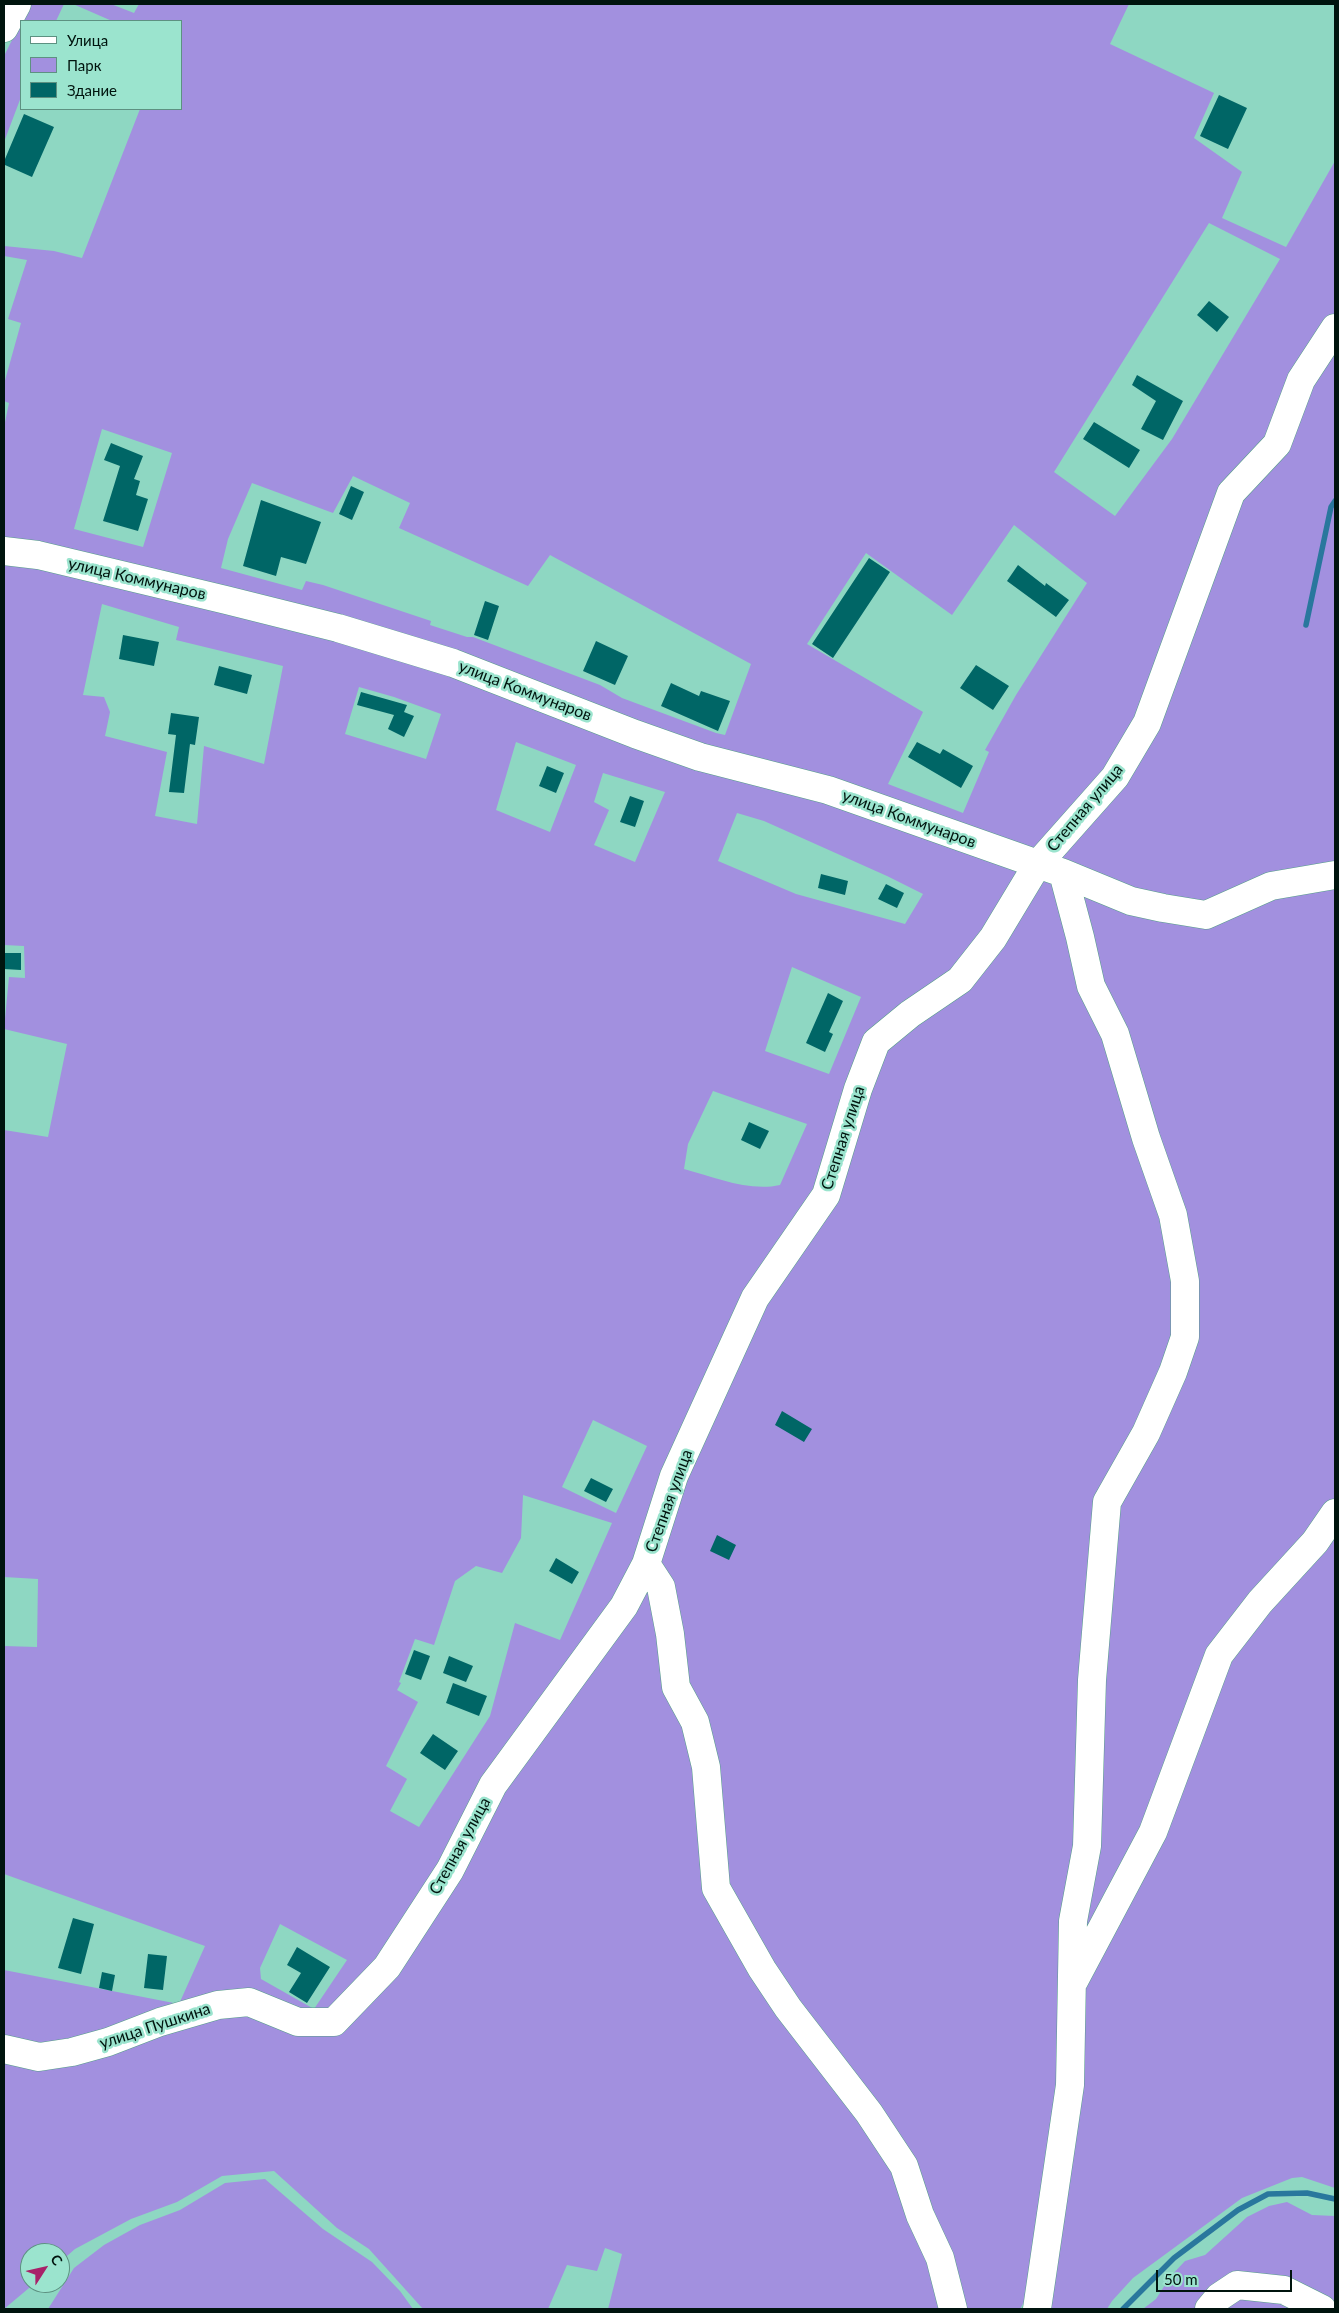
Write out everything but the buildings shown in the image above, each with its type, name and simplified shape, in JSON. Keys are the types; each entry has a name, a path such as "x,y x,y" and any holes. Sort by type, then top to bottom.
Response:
{"street":[{"path":"4,28 17,4"},
{"name":"Степная улица","path":"334,2022 387,1967 450,1870 493,1785 624,1606 646,1564 674,1476 755,1298 826,1195 858,1089 876,1042 910,1014 960,980 993,938 1037,864 1115,777 1147,723 1231,493 1276,444 1300,380 1335,328"},
{"name":"улица Коммунаров","path":"4,551 38,556 226,600 338,628 453,662 635,734 700,757 828,790 1063,873 1131,901 1206,914 1271,886 1335,875"},
{"path":"1037,2309 1070,2085 1073,1921 1086,1846 1092,1680 1107,1502 1146,1433 1186,1337 1186,1281 1173,1215 1146,1138 1115,1034 1091,986 1063,873"},
{"path":"1071,1987 1153,1832 1219,1654 1260,1602 1315,1542 1335,1513"},
{"path":"646,1564 661,1588 670,1634 676,1687 695,1722 706,1767 716,1888 767,1977 788,2008 869,2113 904,2166 920,2215 940,2258 953,2309"},
{"name":"улица Пушкина","path":"4,2049 39,2057 72,2052 108,2042 160,2022 218,2005 250,2002 298,2022 334,2022"},
{"path":"1208,2309 1220,2297 1237,2285 1284,2290 1322,2309"}],"green space":[{"path":"31,4 64,4 56,20 23,20"},
{"path":"73,4 111,4 134,13 139,4 1129,4 1110,44 1214,93 1194,138 1242,172 1222,218 1286,247 1335,161 1335,2188 1302,2177 1292,2178 1242,2198 1133,2278 1107,2309 1037,2309 1034,2285 1020,2309 608,2309 622,2254 605,2248 597,2271 567,2265 548,2309 423,2309 369,2249 337,2228 274,2171 222,2176 177,2202 131,2219 70,2253 70,2243 20,2243 20,2293 23,2293 4,2309 4,2054 42,2063 84,2058 124,2045 163,2026 224,2011 245,2011 319,2036 337,2030 373,1993 429,1916 465,1855 488,1804 514,1764 637,1601 665,1529 684,1469 753,1314 826,1205 880,1033 870,1041 816,1200 741,1312 664,1490 637,1571 611,1614 483,1794 444,1871 383,1965 338,2007 317,2013 289,2012 244,1996 220,1998 152,2018 96,2040 66,2049 39,2051 4,2042 4,1970 179,2004 205,1946 4,1874 4,1646 37,1647 38,1579 4,1577 4,1130 48,1137 67,1044 4,1029 9,977 25,978 24,946 4,945 4,556 37,561 223,604 453,668 633,740 701,763 828,795 951,840 955,830 844,791 655,735 484,668 347,624 177,580 4,544 4,427 9,403 4,401 4,384 21,323 8,319 27,260 4,256 4,246 54,251 82,258 140,110 182,110 182,20 110,20","holes":["1209,223 1280,259 1172,439 1115,516 1054,472","102,429 172,453 143,547 74,529","353,476 410,503 399,528 528,586 550,555 751,664 725,735 622,698 600,685 473,637 467,637 430,625 431,621 323,585 306,581 302,590 221,568 228,539 252,483 333,513","1014,525 1087,583 1016,695 985,750 989,752 963,813 888,784 923,712 807,644 866,553 952,615","102,604 179,627 176,640 283,666 264,764 204,746 197,824 155,816 167,752 105,736 110,712 104,697 83,695","359,687 441,714 426,759 345,734","516,742 576,765 550,832 496,810","603,773 665,792 635,862 594,845 609,810 594,802","737,813 764,821 923,894 905,924 796,894 718,861","792,967 861,997 829,1074 765,1051","713,1091 807,1124 780,1185 756,1187 684,1169 688,1144","593,1420 647,1446 616,1513 562,1487","523,1495 612,1523 560,1640 515,1623 490,1716 419,1827 390,1811 407,1779 386,1766 418,1702 397,1690 401,1683 399,1682 415,1639 434,1645 455,1581 476,1566 502,1573 521,1538","280,1924 347,1960 314,2009 261,1979 260,1968"]},
{"path":"20,24 20,100 4,142 4,56"},
{"path":"265,2179 323,2229 372,2262 400,2291 413,2309 48,2309 58,2293 70,2293 70,2274 74,2268 104,2245 140,2225 180,2210 225,2183"},
{"path":"1287,2202 1312,2215 1335,2216 1335,2309 1143,2309 1156,2299 1170,2277 1185,2261 1205,2255 1247,2217 1269,2206"}],"waterway":[{"path":"1306,625 1331,507 1335,501"},
{"path":"1123,2309 1174,2258 1238,2210 1268,2194 1307,2193 1335,2199"}]}
